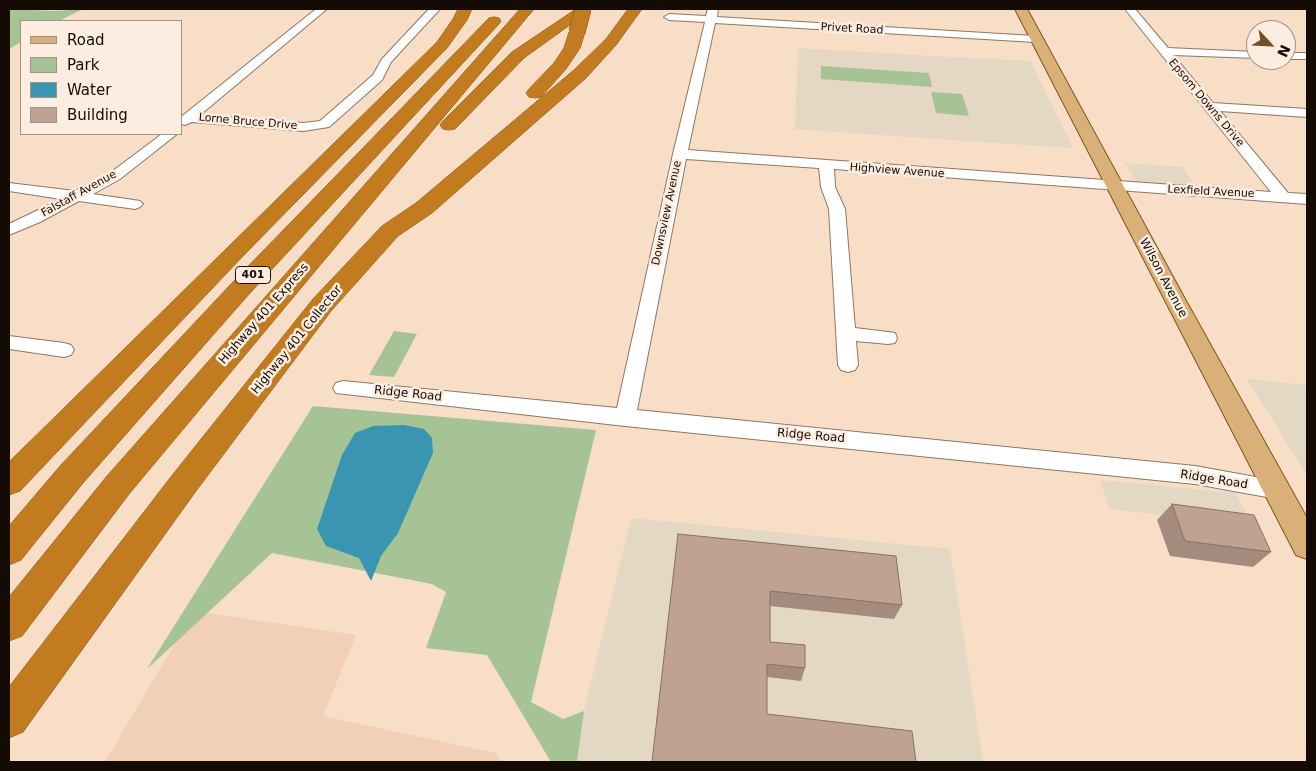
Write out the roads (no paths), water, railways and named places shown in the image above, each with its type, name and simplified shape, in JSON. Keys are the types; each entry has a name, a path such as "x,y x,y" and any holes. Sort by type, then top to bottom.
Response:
{"highway":[{"name":"401","path":"9,550 72,474 240,288 505,9"},
{"name":"Highway 401 Express","path":"9,624 118,485 527,9"},
{"path":"318,251 382,195 518,55 584,9"},
{"path":"398,224 412,204 543,86 572,48 584,9"},
{"name":"Highway 401 Collector","path":"9,718 185,482 322,305 398,224 432,201 580,74 611,42 635,9"},
{"name":"401","path":"9,482 229,257 442,46 464,13"}],"main road":[{"name":"Wilson Avenue","path":"1021,9 1035,39 1307,546"}],"street":[{"path":"185,121 322,9"},
{"name":"Lorne Bruce Drive","path":"185,121 303,127 324,124 378,77 386,61 435,9"},
{"name":"Epsom Downs Drive","path":"1130,9 1283,197"},
{"name":"Privet Road","path":"669,17 712,15 1035,39"},
{"name":"Downsview Avenue","path":"626,418 680,154 712,15"},
{"path":"1163,51 1246,55"},
{"path":"1211,107 1307,113"},
{"name":"Falstaff Avenue","path":"9,230 34,219 115,176 169,135"},
{"name":"Highview Avenue","path":"680,154 1115,186"},
{"path":"826,165 828,187 837,209 848,365"},
{"name":"Lexfield Avenue","path":"1115,186 1307,199"},
{"path":"9,187 135,204"},
{"path":"846,334 888,338"},
{"path":"9,342 64,350"},
{"name":"Ridge Road","path":"342,388 1195,476 1278,490"}],"water":[{"path":"404,425 424,429 432,438 433,453 398,533 381,556 371,581 359,558 326,546 317,529 342,455 355,433 373,426"}]}
